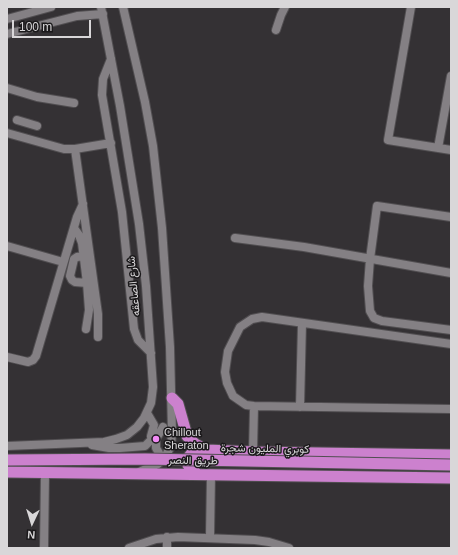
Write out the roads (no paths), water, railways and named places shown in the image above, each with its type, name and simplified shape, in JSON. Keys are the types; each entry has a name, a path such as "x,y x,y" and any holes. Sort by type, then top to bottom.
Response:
{"highway":[{"path":"172,398 178,404 185,430 191,440 200,448 253,452 451,455"},
{"path":"197,474 188,465 189,456 195,452 213,450"},
{"name":"كوبري المليون شجرة","path":"7,460 145,459 451,465"},
{"name":"طريق النصر","path":"7,472 451,478"}],"street":[{"path":"7,19 51,7"},
{"path":"123,7 145,102 156,168 166,275 172,398 172,416 172,442 161,448 156,448 156,439 172,416"},
{"path":"276,30 280,15 285,7"},
{"path":"411,7 388,140 451,150"},
{"path":"7,34 102,10"},
{"name":"شارع الصاعقه","path":"7,446 104,442 122,437 137,427 147,413 153,393 146,286 138,216 102,10"},
{"path":"111,59 104,76 102,87 122,212 134,329 138,340 150,353"},
{"path":"438,148 451,76"},
{"path":"7,88 37,97 74,103"},
{"path":"17,120 37,126"},
{"path":"22,138 26,123"},
{"path":"7,133 58,149 75,150 111,143"},
{"path":"75,150 98,314 98,337"},
{"path":"7,356 25,362 34,358 78,213 83,204"},
{"path":"451,217 377,206 370,259 369,301 370,311 374,318 382,321 451,330"},
{"path":"74,228 80,239 84,256 89,310 86,329"},
{"path":"235,238 304,247 451,273"},
{"path":"7,246 64,262"},
{"path":"84,256 74,259 70,276 75,282 87,284"},
{"path":"451,344 262,317 252,319 240,327 233,338 226,360 225,372 227,383 233,396 246,404 254,406 451,409"},
{"path":"300,407 302,323"},
{"path":"253,452 254,406"},
{"path":"147,413 154,425 155,431 153,444 151,447 148,441 154,425"},
{"path":"135,473 154,466 161,448 163,427"},
{"path":"82,442 109,448 148,441"},
{"path":"44,548 45,472"},
{"path":"210,537 211,474"},
{"path":"167,537 167,548"},
{"path":"129,548 147,541 167,537 210,537 255,540 269,542 288,548"}],"place":[{"name":"Chillout Sheraton","path":"156,439"}]}
